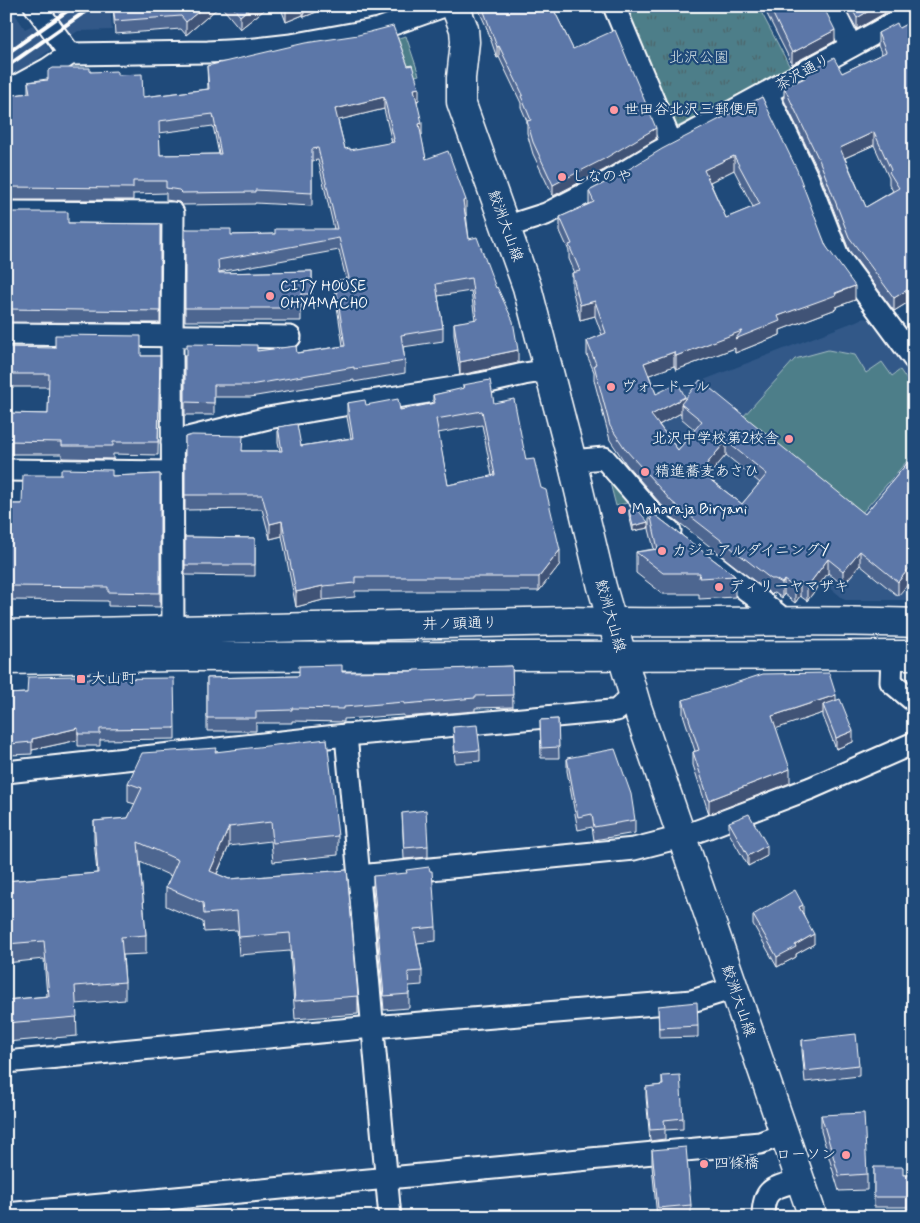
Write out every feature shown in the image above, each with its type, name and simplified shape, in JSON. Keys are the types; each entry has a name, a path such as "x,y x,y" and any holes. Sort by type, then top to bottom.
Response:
{"main road":[{"name":"鮫洲大山線","path":"455,6 464,29 465,42 461,78 461,102 527,287 621,656 681,838 813,1217"},
{"name":"井ノ頭通り","path":"6,660 173,644 570,621 914,623"},
{"name":"井ノ頭通り","path":"6,634 173,644 621,656 903,656"}],"street":[{"path":"35,6 70,54"},
{"path":"6,92 48,69 70,54 208,52 275,47 379,29 407,21 444,6"},
{"path":"614,6 672,145"},
{"path":"831,6 851,46"},
{"name":"茶沢通り","path":"505,227 546,214 610,181 656,153 914,12"},
{"path":"767,93 808,179 838,256 914,359"},
{"path":"6,212 173,213 173,644"},
{"path":"6,334 290,337"},
{"path":"172,442 268,418 480,384 549,370"},
{"path":"572,461 604,458 663,526 786,621"},
{"path":"6,470 172,472"},
{"path":"903,656 891,682 914,701"},
{"path":"6,772 346,735 611,712 617,710 633,696"},
{"path":"346,735 390,1217"},
{"path":"359,876 634,849 681,838 810,788 914,743"},
{"path":"6,1062 372,1027 692,1001 734,988"},
{"path":"6,1214 760,1143 784,1134"},
{"path":"763,1217 763,1204 766,1195 775,1188 801,1180"}],"shaded area":[{"path":"6,6 19,6 13,11 25,29 33,25 50,50 38,59 42,66 6,85"},
{"path":"47,6 110,6 112,30 78,31 69,37"},
{"name":"北沢中学校第2校舎","path":"864,318 876,321 914,374 914,590 906,600 845,600 688,472 639,405"}],"green space":[{"name":"北沢公園","path":"618,6 758,6 791,69 675,128"},
{"path":"406,36 419,75 412,77 398,38"},
{"path":"828,350 855,355 866,373 882,362 892,376 900,370 914,390 914,453 860,515 743,417 795,359"},
{"path":"608,475 634,501 616,506"}],"building":[{"path":"113,6 205,6 186,22 181,16 115,21"},
{"path":"232,6 252,6 240,16"},
{"path":"482,6 552,6 573,49 615,30 656,128 604,159 553,185 533,142 527,121 531,120 521,96 523,95 499,46 497,47"},
{"path":"769,6 823,6 835,30 792,53"},
{"path":"850,6 877,6 857,18"},
{"path":"914,20 914,301 907,290 894,298 849,237 820,162 784,87 805,78 803,74 834,58 842,73 886,52 878,33 897,23 899,28","holes":["874,132 891,170 889,172 899,188 866,207 840,148"]},
{"path":"393,26 408,66 412,65 419,88 414,89 422,123 419,124 426,159 448,151 466,200 463,201 469,239 477,237 496,288 513,321 518,350 460,362 454,323 477,319 471,278 436,284 443,328 401,335 405,361 354,369 354,367 250,385 214,385 214,403 185,402 185,355 187,355 187,344 257,345 257,351 296,346 297,353 345,346 335,281 349,278 339,238 218,260 219,273 312,271 312,294 301,294 301,308 185,308 185,229 231,229 231,235 275,234 275,229 337,229 318,148 312,149 312,193 255,190 255,192 182,193 179,190 166,188 166,181 133,181 133,188 6,187 6,96 30,93 28,82 48,80 48,71 53,68 90,68 90,72 117,71 117,75 142,74 143,97 209,89 207,66 305,43 358,35","holes":["384,97 394,142 350,150 350,148 345,149 335,109","213,114 221,154 160,155 159,121"]},
{"path":"762,97 797,170 826,246 855,286 778,316 780,321 735,339 742,331 676,356 674,352 644,363 656,394 678,383 685,397 651,415 678,450 702,421 681,404 700,380 865,514 914,455 914,562 898,582 860,551 843,571 828,559 807,587 800,582 795,588 784,580 782,583 771,579 672,502 626,450 610,426 594,365 596,364 587,341 606,333 595,301 580,305 572,273 580,271 569,245 572,244 560,217 594,202 589,191 662,149","holes":["734,156 760,204 726,218 704,170","726,441 767,474 742,504 700,472"]},
{"path":"6,212 68,212 68,223 160,224 160,311 6,309"},
{"path":"55,335 141,336 141,356 160,356 158,442 113,442 113,446 62,446 62,442 6,441 6,413 48,414 49,374 6,374 6,347 55,348"},
{"path":"490,380 494,403 514,399 526,460 534,459 541,488 546,490 560,550 539,577 355,577 355,583 323,586 296,592 282,521 270,524 262,495 185,495 185,437 192,435 243,436 242,451 282,451 278,427 297,424 301,446 353,438 347,403 365,400 366,405 398,399 400,410 435,403 433,395 464,388 463,385","holes":["482,411 495,475 448,485 436,419"]},
{"path":"61,469 112,470 112,476 160,474 160,593 108,592 108,587 9,586 9,597 6,597 6,504 22,504 23,475 61,475"},
{"path":"636,508 648,522 633,526 629,510"},
{"path":"649,508 655,515 735,576 699,578 700,573 663,573 636,552 658,549"},
{"path":"185,537 255,538 255,565 185,565"},
{"path":"342,665 342,672 414,671 512,666 513,695 475,696 475,698 404,704 404,702 344,707 344,709 292,708 292,710 256,711 256,718 207,718 207,678 299,676 299,666"},
{"path":"829,673 836,695 772,716 790,769 709,800 693,752 699,750 683,700 763,674"},
{"path":"76,676 76,679 174,678 175,728 100,729 100,734 78,734 78,728 32,739 32,742 6,743 6,694 27,693 28,677"},
{"path":"840,699 853,731 836,738 823,705"},
{"path":"558,719 559,747 541,748 540,720"},
{"path":"477,725 480,750 455,752 453,727"},
{"path":"327,739 338,836 273,843 271,822 229,827 210,871 229,879 347,870 358,996 295,1001 290,933 239,937 237,911 204,914 203,903 166,887 178,860 138,842 146,935 121,937 125,982 75,986 77,1017 6,1023 6,1000 49,996 44,941 6,944 6,881 98,873 94,821 128,818 142,788 128,783 142,753 217,748 215,752"},
{"path":"615,749 631,794 635,820 594,827 592,814 578,817 567,758"},
{"path":"426,810 428,846 404,848 402,813"},
{"path":"749,814 767,845 748,856 729,822"},
{"path":"429,867 430,871 432,871 436,927 414,929 422,971 408,972 409,994 384,996 373,876 407,873 406,870"},
{"path":"795,890 803,905 799,907 814,934 795,945 796,947 777,957 753,915"},
{"path":"697,1002 698,1026 659,1028 658,1006"},
{"path":"856,1034 859,1065 805,1071 802,1040"},
{"path":"680,1075 683,1118 664,1120 665,1129 650,1130 646,1087 663,1085 662,1076"},
{"path":"864,1113 867,1174 839,1176 821,1115"},
{"path":"686,1147 691,1205 658,1208 652,1150"},
{"path":"874,1167 903,1167 903,1175 914,1175 914,1217 907,1217 907,1197 874,1197"}],"railway":[{"path":"6,54 74,6"},
{"path":"6,67 93,6"}],"place":[{"name":"世田谷北沢三郵便局","path":"614,110"},
{"name":"しなのや","path":"562,177"},
{"name":"CITY HOUSE OHYAMACHO","path":"270,296"},
{"name":"ヴォードール","path":"611,387"},
{"name":"北沢中学校第2校舎","path":"789,439"},
{"name":"精進蕎麦あさひ","path":"645,472"},
{"name":"Maharaja Biryani","path":"622,510"},
{"name":"カジュアルダイニングY","path":"662,551"},
{"name":"ディリーヤマザキ","path":"719,587"},
{"name":"大山町","path":"81,679"},
{"name":"ローソン","path":"846,1155"},
{"name":"四條橋","path":"704,1164"}]}
